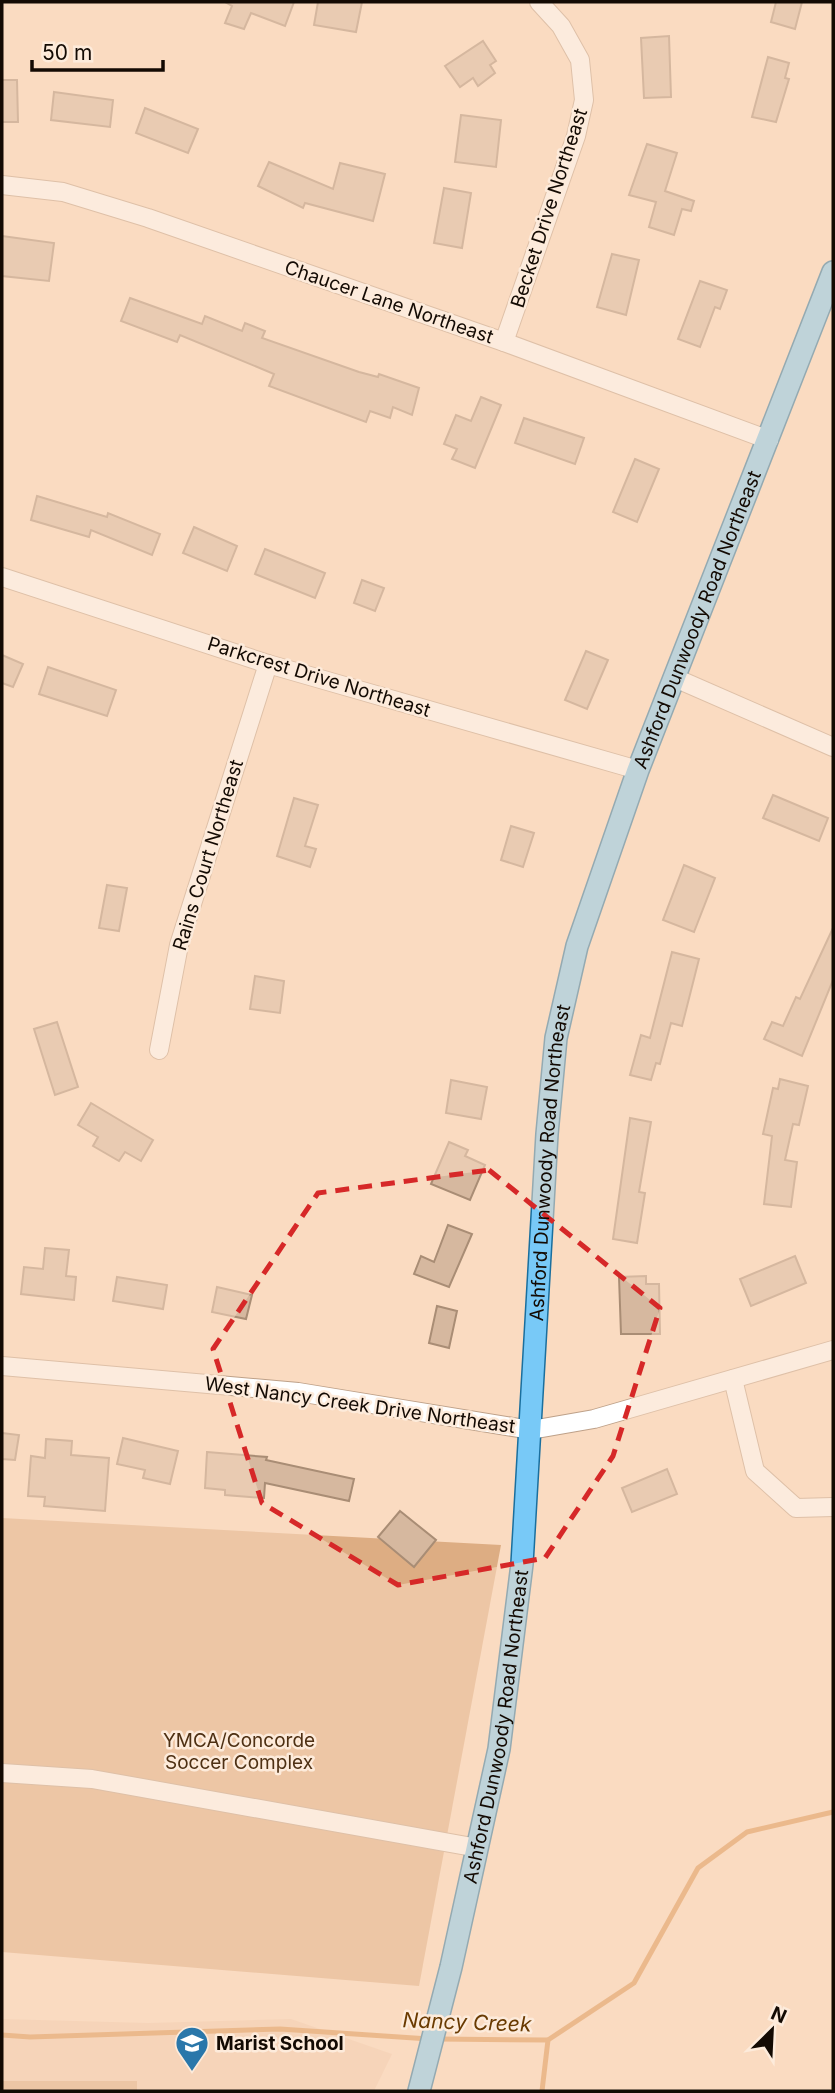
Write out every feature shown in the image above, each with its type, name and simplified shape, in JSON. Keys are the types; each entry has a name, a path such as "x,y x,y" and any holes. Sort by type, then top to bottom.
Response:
{"main road":[{"name":"Ashford Dunwoody Road Northeast","path":"419,2091 451,1966 501,1736 522,1564 547,1134 556,1038 577,946 638,770 833,272"}],"street":[{"name":"Becket Drive Northeast","path":"504,342 576,136 584,100 580,60 561,26 539,2"},
{"name":"Chaucer Lane Northeast","path":"2,185 63,192 148,218 504,342 769,440"},
{"name":"Parkcrest Drive Northeast","path":"2,577 268,664 638,770"},
{"name":"Rains Court Northeast","path":"159,1049 179,945 268,664"},
{"path":"675,678 833,747"},
{"name":"West Nancy Creek Drive Northeast","path":"2,1366 298,1392 531,1430 594,1419 833,1350"},
{"path":"733,1379 755,1471 796,1508 833,1507"},
{"path":"2,1773 92,1779 478,1848"}],"highlighted area":[{"path":"489,1170 660,1308 613,1456 545,1558 398,1585 262,1503 213,1349 318,1193"}],"shaded area":[{"name":"Marist School","path":"2,2019 148,2023 291,2019 392,2054 374,2091 2,2091"}],"green space":[{"name":"YMCA/Concorde Soccer Complex","path":"2,1518 501,1545 419,1986 2,1952"},
{"path":"2,2081 137,2081 137,2091 2,2091"}],"building":[{"path":"225,2 294,2 285,26 251,13 244,29 225,23 232,6"},
{"path":"318,2 362,2 356,32 314,25"},
{"path":"776,2 802,2 795,29 771,22"},
{"path":"669,36 671,97 644,98 641,38"},
{"path":"483,41 496,61 490,65 495,73 478,86 473,78 460,87 445,66"},
{"path":"768,57 789,63 785,78 789,79 776,122 752,117"},
{"path":"2,80 17,80 18,122 2,122"},
{"path":"54,92 113,100 110,127 51,120"},
{"path":"145,108 198,129 188,153 136,133"},
{"path":"461,115 501,120 496,167 455,162"},
{"path":"647,144 677,153 665,191 694,201 691,211 682,209 674,235 649,227 656,202 629,195"},
{"path":"269,162 333,189 340,163 385,174 373,221 305,203 303,208 258,186"},
{"path":"444,188 471,193 462,248 434,243"},
{"path":"2,236 54,243 49,281 2,276"},
{"path":"612,254 639,260 626,315 597,307"},
{"path":"700,281 727,290 720,309 715,307 700,347 678,339"},
{"path":"130,298 202,324 205,316 242,331 245,323 265,331 262,338 359,372 378,377 379,374 419,388 412,415 393,407 390,418 370,411 366,422 269,386 274,374 180,335 177,342 121,321"},
{"path":"481,397 501,405 475,468 452,459 457,449 444,444 456,415 471,421"},
{"path":"524,418 584,438 575,464 515,443"},
{"path":"635,459 659,469 637,522 613,512"},
{"path":"37,496 107,517 108,513 160,534 152,555 91,530 89,537 31,520"},
{"path":"194,527 237,546 227,571 183,553"},
{"path":"265,549 325,573 315,598 255,574"},
{"path":"362,580 384,588 375,611 354,603"},
{"path":"586,651 608,660 587,709 565,700"},
{"path":"2,655 23,664 13,687 2,683"},
{"path":"48,667 116,690 107,716 39,694"},
{"path":"773,795 828,818 819,841 763,818"},
{"path":"294,798 318,805 305,846 316,849 310,867 277,856"},
{"path":"511,826 534,833 523,867 501,860"},
{"path":"684,865 715,878 694,932 663,920"},
{"path":"107,885 127,888 119,931 99,928"},
{"path":"833,928 833,980 802,1056 764,1039 772,1022 783,1026 796,997 800,999"},
{"path":"672,952 699,959 682,1026 671,1023 660,1064 656,1063 651,1080 630,1075 641,1035 650,1038"},
{"path":"255,976 284,981 280,1013 250,1009"},
{"path":"57,1022 78,1087 55,1095 34,1029"},
{"path":"780,1079 808,1086 799,1125 793,1124 785,1160 797,1162 791,1207 764,1204 772,1136 763,1134 773,1088 778,1089"},
{"path":"451,1080 487,1087 481,1119 446,1113"},
{"path":"91,1103 153,1140 141,1161 125,1152 119,1161 93,1146 98,1137 78,1125"},
{"path":"630,1118 651,1122 639,1192 645,1193 637,1243 613,1239"},
{"path":"449,1142 468,1150 465,1156 485,1165 470,1200 431,1184"},
{"path":"448,1225 472,1234 449,1287 414,1274 421,1256 434,1262"},
{"path":"45,1248 69,1250 66,1276 76,1277 74,1300 21,1294 24,1267 43,1269"},
{"path":"795,1256 806,1283 751,1306 740,1279"},
{"path":"646,1276 646,1284 659,1284 660,1334 621,1334 619,1277"},
{"path":"117,1277 167,1285 163,1309 113,1301"},
{"path":"217,1287 252,1295 246,1319 212,1312"},
{"path":"437,1306 457,1311 449,1348 429,1343"},
{"path":"2,1433 19,1435 15,1460 2,1459"},
{"path":"123,1438 178,1451 170,1484 143,1478 145,1470 117,1464"},
{"path":"46,1439 72,1441 71,1455 109,1458 105,1511 44,1506 45,1497 28,1496 31,1456 45,1458"},
{"path":"207,1452 267,1457 266,1460 354,1479 349,1501 265,1483 264,1498 225,1495 225,1490 205,1488"},
{"path":"667,1469 677,1494 632,1512 622,1488"},
{"path":"400,1511 436,1540 414,1567 378,1537"}],"waterway":[{"name":"Nancy Creek","path":"438,2039 548,2040 634,1983 698,1868 747,1832 833,1812"},
{"name":"Nancy Creek","path":"2,2035 30,2037 280,2029 429,2039"},
{"path":"542,2091 548,2040"}],"place":[{"name":"Marist School","path":"192,2073"}]}
